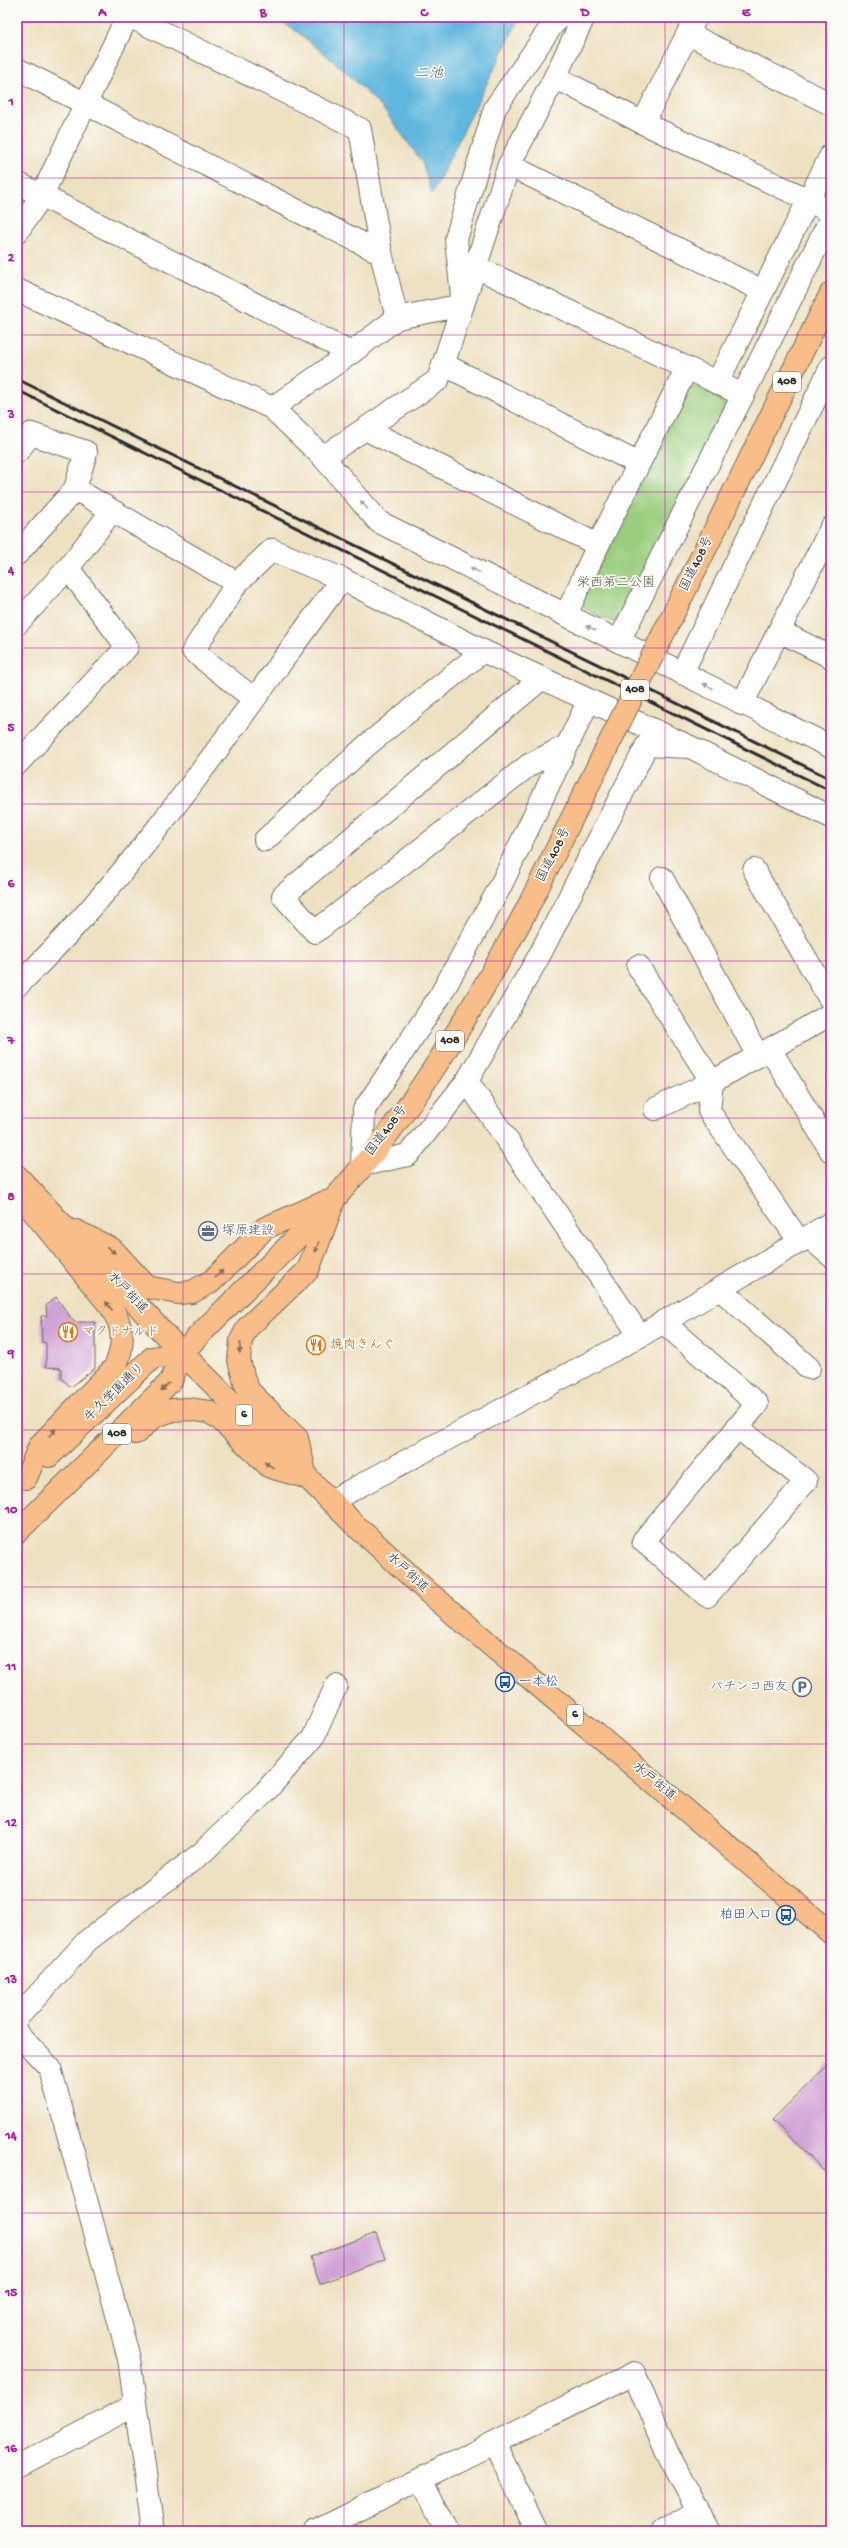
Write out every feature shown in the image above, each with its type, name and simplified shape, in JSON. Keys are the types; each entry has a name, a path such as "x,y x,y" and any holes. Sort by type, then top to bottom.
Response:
{"highway":[{"name":"国道408号","path":"182,1353 335,1197 362,1165 426,1078 494,970 527,909 831,293"},
{"path":"21,1181 27,1206 111,1307 120,1322 123,1335 121,1354 115,1367 40,1445 21,1483"},
{"name":"水戸街道","path":"21,1181 65,1226 182,1353 306,1477 428,1592 831,1933"},
{"path":"65,1226 112,1248 147,1287 172,1293 192,1292 212,1281 265,1228 335,1197"},
{"path":"41,1509 78,1487 154,1417 172,1410 188,1409 209,1412 220,1419 270,1467 306,1477 297,1438 250,1392 244,1383 240,1366 241,1340 248,1327 308,1270 335,1197"},
{"name":"牛久学園通り","path":"21,1483 152,1358 182,1353"},
{"name":"408","path":"17,1532 171,1381 182,1353"}],"street":[{"path":"17,232 42,195 87,104 127,17"},
{"path":"131,17 360,129 380,253 397,318"},
{"path":"462,305 456,239 495,108 553,24 561,17"},
{"path":"323,457 438,380 509,165 556,77 584,17"},
{"path":"643,123 692,26 831,104"},
{"path":"17,70 380,253"},
{"path":"556,77 643,123 809,200 831,214"},
{"path":"717,383 831,155"},
{"path":"509,165 763,291"},
{"path":"17,183 351,353"},
{"path":"619,641 831,218"},
{"path":"476,267 743,395"},
{"path":"17,290 272,408 323,457 379,522 831,747"},
{"path":"272,408 351,353 397,318 462,305"},
{"path":"443,364 637,463"},
{"path":"682,673 831,367"},
{"path":"566,615 637,463 687,368"},
{"path":"365,429 598,545"},
{"path":"17,452 31,434 86,452 75,489 17,554"},
{"path":"75,489 237,583"},
{"path":"17,624 68,568 112,510"},
{"path":"742,704 831,528"},
{"path":"254,699 193,651 237,583 272,550 342,579 483,651 690,747 831,817"},
{"path":"17,764 127,647 68,568"},
{"path":"17,986 54,950 153,835 342,579"},
{"path":"779,631 831,656"},
{"path":"265,840 366,746 483,651"},
{"path":"542,678 283,896 314,932 529,765 566,746"},
{"path":"589,700 500,887 440,996 364,1110 362,1165 408,1155 468,1081 538,958 647,745 690,747"},
{"path":"655,1109 712,1082 829,1016 754,870"},
{"path":"662,878 764,1053 831,1151"},
{"path":"638,966 712,1082 709,1111 805,1239 831,1256"},
{"path":"468,1081 640,1336"},
{"path":"332,1501 640,1336 831,1223"},
{"path":"720,1289 809,1368"},
{"path":"663,1322 757,1404 737,1428 643,1541 707,1596 806,1481 737,1428"},
{"path":"17,2018 87,1941 203,1852 265,1792 313,1738 336,1686"},
{"path":"17,2033 50,2068 129,2359 153,2531"},
{"path":"324,2529 634,2373 667,2452 709,2531"},
{"path":"17,2467 135,2405"},
{"path":"494,2444 537,2531"},
{"path":"421,2479 447,2531"},
{"path":"663,2531 699,2510"}],"green space":[{"name":"栄西第二公園","path":"696,385 721,397 728,410 628,617 613,622 585,609 580,595 680,391"}],"water":[{"name":"二池","path":"274,17 520,17 432,194 422,162 384,110 344,70 299,33"}],"building":[{"name":"マクドナルド","path":"56,1297 74,1322 95,1322 95,1368 71,1387 61,1378 61,1368 46,1367 46,1343 42,1342 41,1316 47,1316 46,1306"},
{"path":"831,2062 831,2177 772,2120"},
{"path":"376,2233 385,2259 320,2284 310,2257"}],"railway":[{"path":"17,379 831,779"},
{"path":"17,390 831,791"}],"place":[{"name":"塚原建設","path":"208,1231"},
{"name":"マクドナルド","path":"68,1332"},
{"name":"焼肉きんぐ","path":"316,1345"},
{"name":"一本松","path":"505,1682"},
{"name":"パチンコ西友","path":"802,1687"},
{"name":"柏田入口","path":"786,1915"}]}
